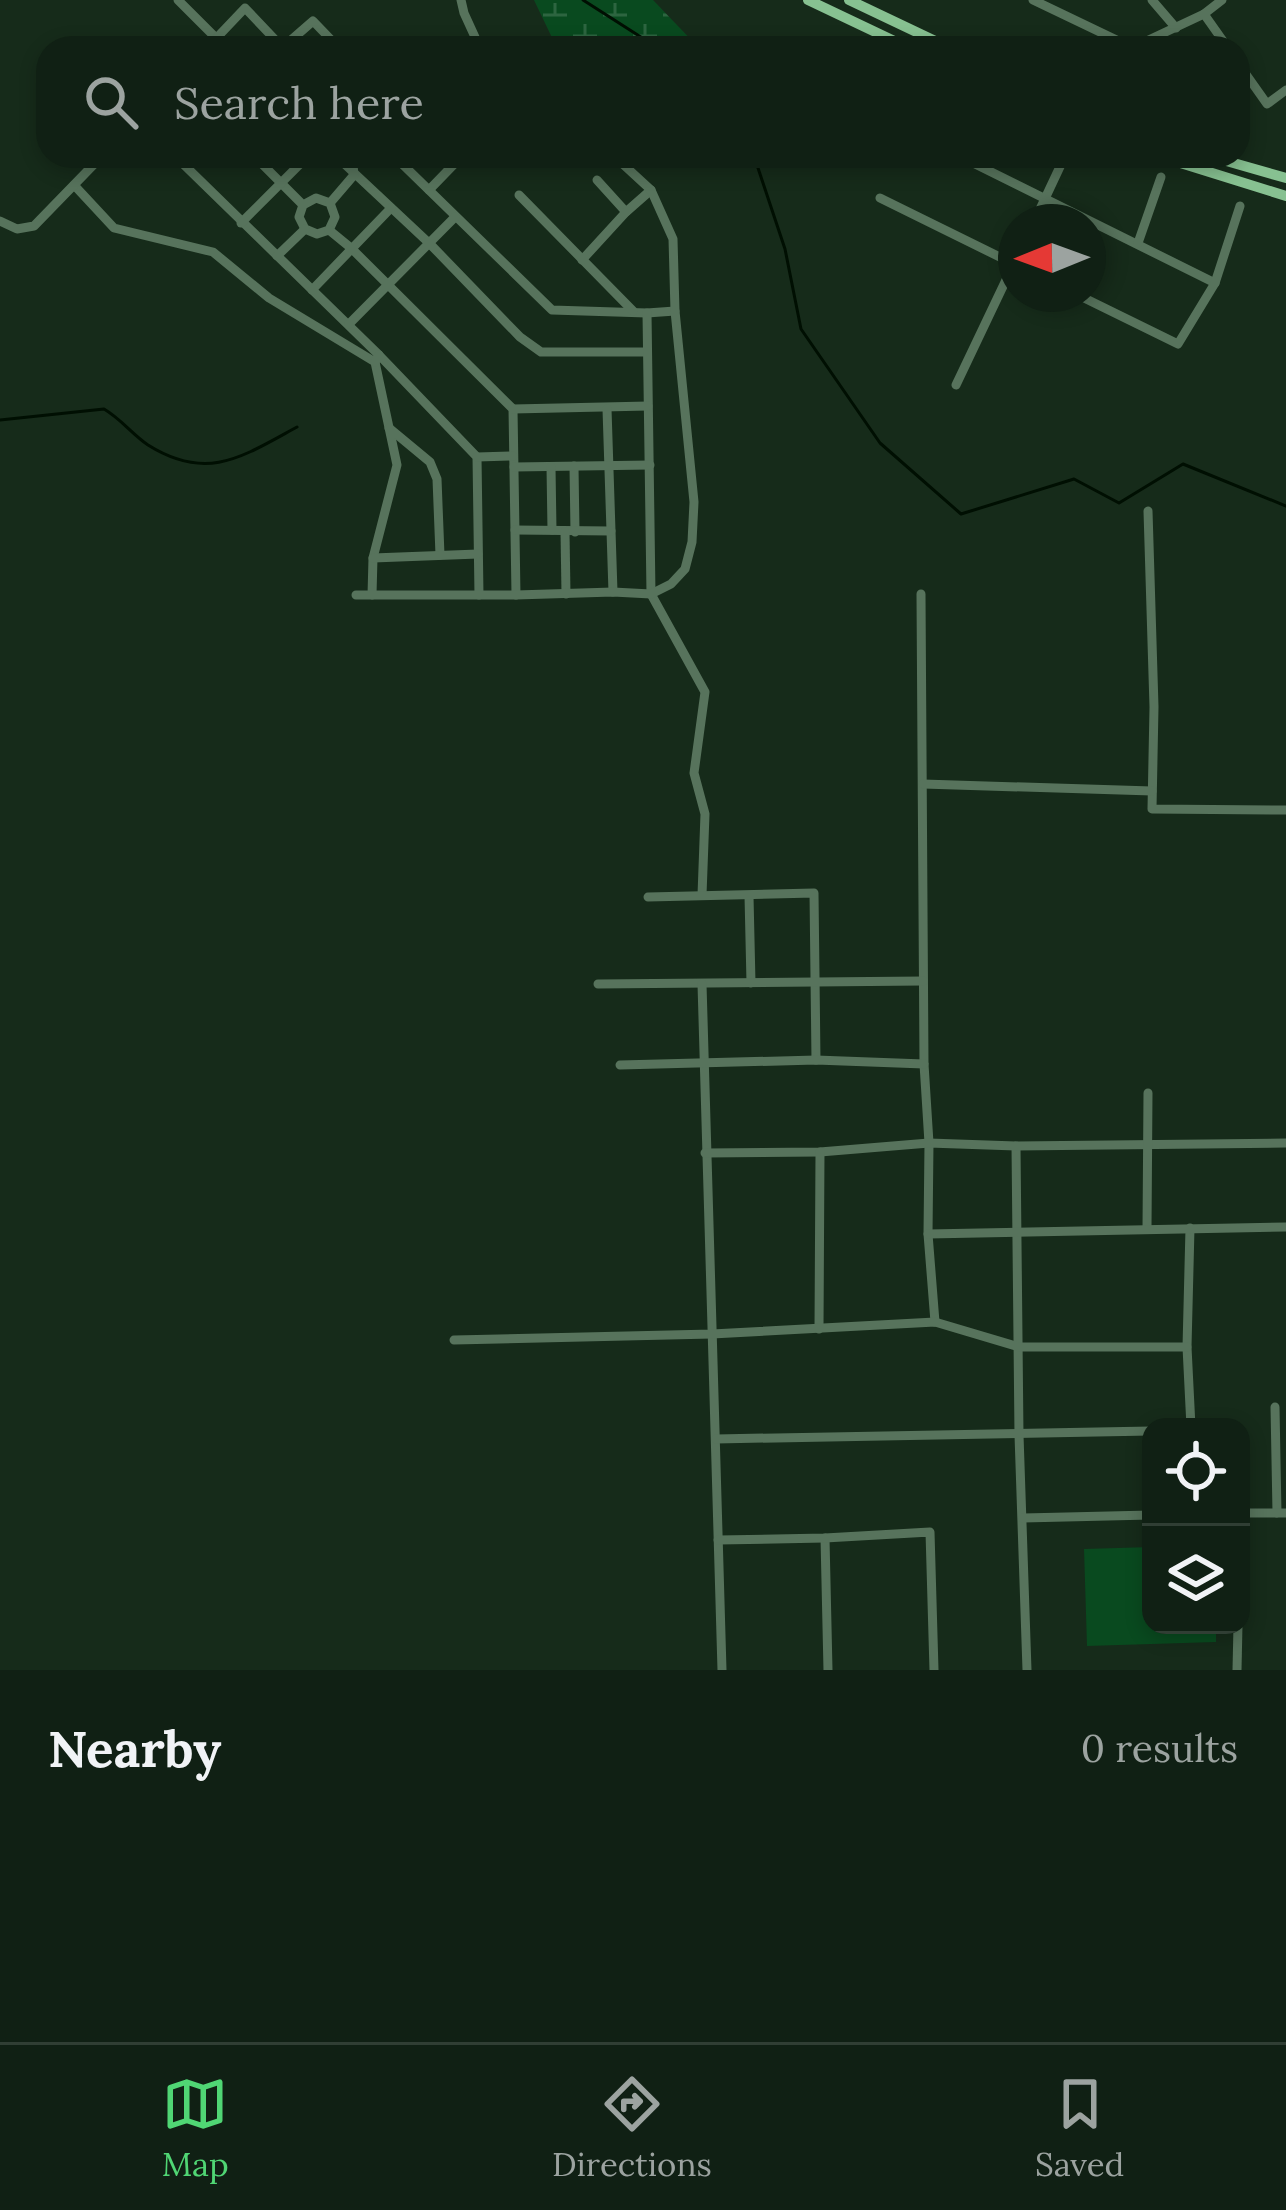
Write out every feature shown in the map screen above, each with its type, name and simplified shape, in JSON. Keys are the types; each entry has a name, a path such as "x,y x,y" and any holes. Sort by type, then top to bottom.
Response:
{"main road":[{"path":"808,0 884,36"},
{"path":"849,0 925,36"},
{"path":"1196,168 1286,196"},
{"path":"1250,168 1286,178"}],"street":[{"path":"178,0 214,36"},
{"path":"461,0 475,36"},
{"path":"1033,0 1108,36"},
{"path":"1152,0 1177,28"},
{"path":"1160,36 1222,0"},
{"path":"218,36 245,8 272,36"},
{"path":"1204,14 1220,36"},
{"path":"296,36 313,21 327,36"},
{"path":"1250,80 1267,104 1286,90"},
{"path":"0,221 17,229 34,226 90,168"},
{"path":"187,168 478,457 551,467 650,465"},
{"path":"266,168 303,205"},
{"path":"241,223 296,168"},
{"path":"347,168 541,352 647,352"},
{"path":"353,168 354,175"},
{"path":"406,168 552,310 675,311"},
{"path":"429,190 450,168"},
{"path":"356,595 651,594 671,584 685,569 694,502 675,311 673,238 651,190 627,168"},
{"path":"983,168 1215,283"},
{"path":"1042,204 1059,168"},
{"path":"330,203 354,175"},
{"path":"1138,243 1161,178"},
{"path":"597,180 626,212"},
{"path":"74,185 113,228 213,252 269,298 377,359"},
{"path":"582,260 651,190"},
{"path":"519,195 640,313 647,352 651,594 705,692 694,773 705,814 702,895"},
{"path":"316,198 330,203 335,217 329,230 317,234 305,229 299,218 303,205 316,198"},
{"path":"880,198 998,254"},
{"path":"1106,309 1178,344 1215,283 1240,206"},
{"path":"311,290 391,208"},
{"path":"349,324 455,217"},
{"path":"277,256 305,229"},
{"path":"329,230 513,410 517,595"},
{"path":"956,385 998,297"},
{"path":"372,595 374,558 397,465 377,359"},
{"path":"513,410 648,406"},
{"path":"607,409 614,592"},
{"path":"389,428 430,462 437,479 440,555"},
{"path":"478,457 478,595"},
{"path":"566,594 574,466"},
{"path":"551,467 552,530"},
{"path":"1148,511 1152,809 1286,810"},
{"path":"515,530 611,531"},
{"path":"374,558 478,554"},
{"path":"921,594 924,1064 934,1322"},
{"path":"923,784 1152,791"},
{"path":"648,897 814,893 816,1060"},
{"path":"749,896 751,983"},
{"path":"598,984 923,981"},
{"path":"702,984 722,1670"},
{"path":"620,1065 816,1060 924,1064"},
{"path":"1147,1228 1148,1094"},
{"path":"705,1153 820,1152 929,1143 1286,1143"},
{"path":"1016,1146 1018,1435 1027,1670"},
{"path":"819,1329 820,1152"},
{"path":"928,1234 1286,1227"},
{"path":"1190,1228 1191,1418"},
{"path":"454,1340 712,1334 934,1322 1018,1347 1187,1347"},
{"path":"1250,1513 1282,1513 1275,1407"},
{"path":"716,1439 1142,1431"},
{"path":"1023,1518 1142,1515"},
{"path":"718,1540 930,1532 934,1670"},
{"path":"826,1538 828,1670"},
{"path":"1238,1634 1238,1670"}],"green space":[{"path":"534,0 653,0 688,36 551,36"},
{"path":"1142,1547 1142,1634 1216,1634 1216,1642 1087,1646 1084,1549"}],"waterway":[{"path":"583,0 639,36"},
{"path":"758,168 785,249 801,329 880,443 961,514 1074,479 1119,503 1183,464 1286,506"},
{"path":"0,420 104,409 148,445 188,462 207,463 241,456 297,427"}]}
